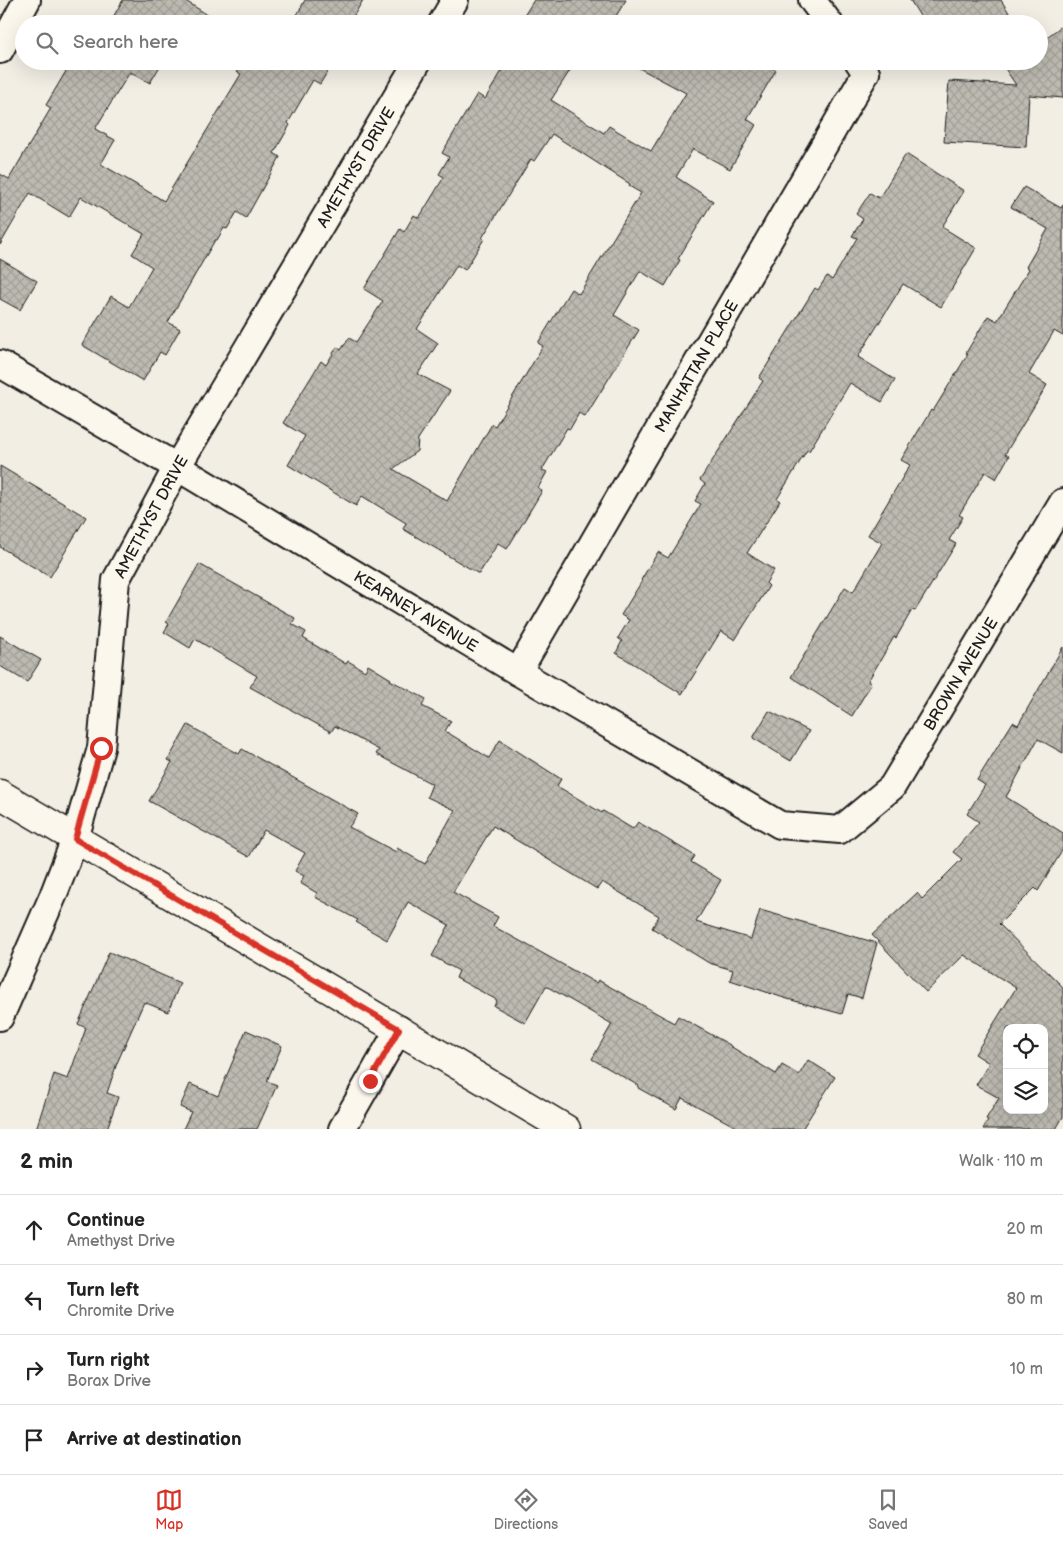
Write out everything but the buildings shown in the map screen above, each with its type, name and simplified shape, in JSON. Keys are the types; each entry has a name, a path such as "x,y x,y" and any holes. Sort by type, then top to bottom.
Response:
{"street":[{"path":"19,15 27,0"},
{"path":"446,15 455,0"},
{"path":"812,0 823,15"},
{"path":"0,50 15,22"},
{"name":"AMETHYST DRIVE","path":"0,1017 53,896 75,839 101,748 116,580 176,466 413,70"},
{"name":"MANHATTAN PLACE","path":"518,672 866,73 864,70"},
{"name":"KEARNEY AVENUE","path":"0,364 176,466 518,672 780,825 840,830"},
{"name":"BROWN AVENUE","path":"840,830 892,787 1063,502"},
{"path":"0,794 566,1129"},
{"path":"342,1129 399,1029"}],"route":[{"path":"101,748 75,839 399,1029 370,1081"}]}
